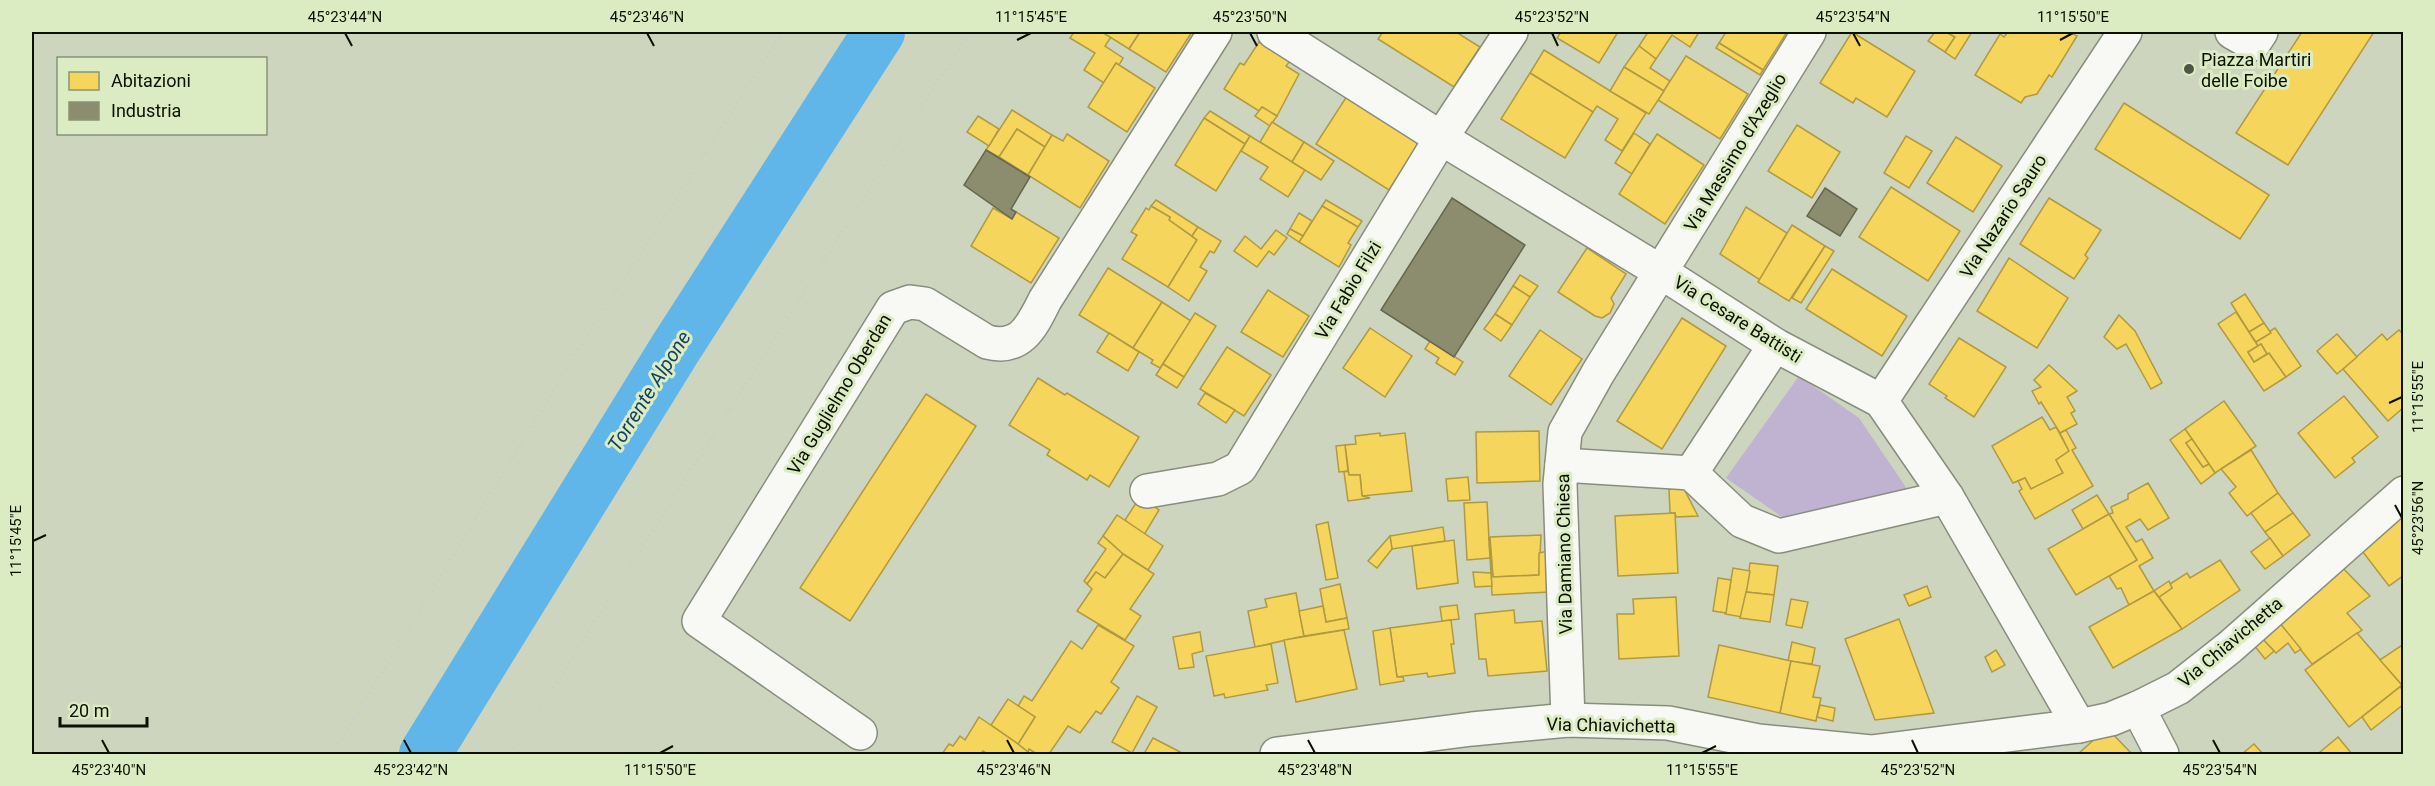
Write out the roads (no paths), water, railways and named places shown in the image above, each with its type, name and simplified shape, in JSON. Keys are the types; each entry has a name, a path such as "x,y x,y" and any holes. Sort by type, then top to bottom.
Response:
{"street":[{"name":"Via Guglielmo Oberdan","path":"860,733 699,621 893,308 910,302 925,304 987,342 1011,343 1023,335 1031,327 1045,300 1215,32"},
{"name":"Via Cesare Battisti","path":"1274,32 1775,345 1881,401 1947,497 2079,726"},
{"name":"Via Fabio Filzi","path":"1146,491 1218,479 1240,468 1441,138 1510,32"},
{"name":"Via Massimo d'Azeglio","path":"1661,272 1809,32"},
{"name":"Via Nazario Sauro","path":"1881,401 2125,32"},
{"path":"2232,32 2253,44 2261,32"},
{"name":"Via Damiano Chiesa","path":"1568,720 1560,484 1565,432 1598,373 1661,272"},
{"path":"1691,473 1775,345"},
{"path":"1562,465 1691,473 1742,521 1779,536 1947,497"},
{"name":"Via Chiavichetta","path":"1276,754 1472,729 1568,720 1668,723 1759,748 1870,752 2079,726 2111,719 2178,688 2230,647 2403,493"},
{"path":"2138,708 2162,754"}],"waterway":[{"name":"Torrente Alpone","path":"425,754 675,349 879,32"}],"place":[{"name":"Piazza Martiri delle Foibe","path":"2189,69"}]}
